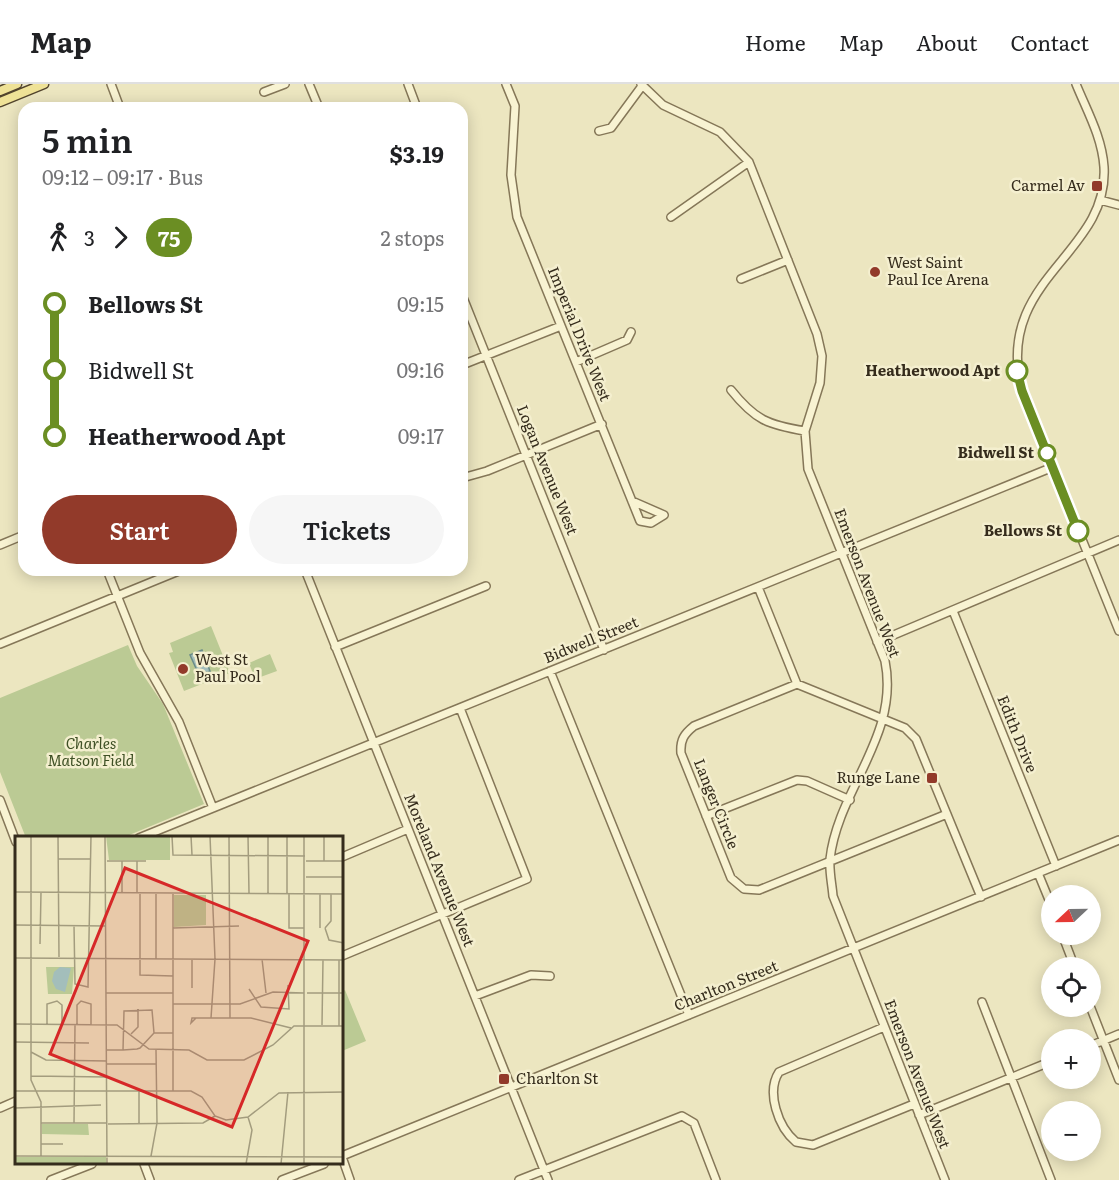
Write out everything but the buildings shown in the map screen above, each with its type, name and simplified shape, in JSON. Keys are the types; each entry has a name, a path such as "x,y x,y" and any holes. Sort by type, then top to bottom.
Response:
{"main road":[{"path":"0,91 17,84"},
{"path":"0,102 44,84"}],"street":[{"path":"111,84 118,102"},
{"path":"264,92 285,84"},
{"path":"309,84 316,102"},
{"path":"408,84 415,102"},
{"name":"Imperial Drive West","path":"507,84 515,106 511,175 517,217 632,501"},
{"path":"1076,84 1101,147 1104,167 1100,200 1084,230 1033,298 1020,325 1016,350 1017,371 1022,391 1119,631"},
{"path":"599,131 611,128 642,85 663,105 720,132 749,162 671,217"},
{"name":"Emerson Avenue West","path":"749,162 817,334 822,356 820,383 805,431 808,469 878,642 889,680 884,718 834,838 830,861 833,896 945,1180"},
{"path":"1100,200 1119,205"},
{"path":"741,279 788,260"},
{"name":"Logan Avenue West","path":"468,308 604,650"},
{"path":"468,363 561,326"},
{"path":"576,362 627,340 631,332"},
{"path":"731,390 761,421 778,427 805,431"},
{"path":"468,476 602,424"},
{"name":"Bidwell Street","path":"145,836 1053,467"},
{"path":"0,545 18,538"},
{"path":"878,642 1063,566 1119,540"},
{"path":"109,576 140,653 179,722 213,808"},
{"path":"0,644 166,576"},
{"name":"Moreland Avenue West","path":"307,576 548,1180"},
{"path":"335,647 486,586"},
{"path":"758,588 796,684 884,718 905,728 916,739 981,897"},
{"name":"Edith Drive","path":"953,611 1056,866"},
{"path":"550,671 689,1015"},
{"name":"Langer Circle","path":"796,684 694,726 684,734 681,753 731,878 744,890 759,890 947,814"},
{"path":"344,955 527,879 460,708"},
{"path":"706,816 797,780 850,800"},
{"path":"0,800 15,839"},
{"path":"344,855 408,829"},
{"name":"Charlton Street","path":"344,1156 1119,840"},
{"path":"1038,873 1043,885"},
{"path":"475,996 531,975 550,976"},
{"path":"982,1002 1052,1180"},
{"path":"1094,1017 1119,1080"},
{"path":"885,1027 786,1067 778,1072 771,1092 785,1129 796,1142 813,1144 914,1104"},
{"path":"1103,1040 1119,1034"},
{"path":"919,1114 1041,1065"},
{"path":"0,1108 15,1101"},
{"path":"519,1180 682,1116 693,1123 716,1180"},
{"path":"344,1163 350,1180"},
{"path":"51,1180 89,1165"},
{"path":"144,1165 150,1180"},
{"path":"282,1180 321,1165"}],"green space":[{"path":"211,626 230,673 184,691 169,653 173,652 170,643"},
{"name":"Charles Matson Field","path":"128,645 137,666 163,704 204,804 127,836 25,836 0,772 0,698"},
{"path":"270,654 277,671 255,679 249,663"},
{"path":"344,991 366,1041 344,1050"}],"water":[{"path":"202,650 210,671 199,675 190,655"}],"bus line":[{"name":"75","path":"1017,371 1022,391 1078,531"}],"place":[{"name":"Carmel Av","path":"1097,186"},
{"name":"West Saint Paul Ice Arena","path":"875,272"},
{"name":"Heatherwood Apt","path":"1017,371"},
{"name":"Bidwell St","path":"1047,453"},
{"name":"Bellows St","path":"1078,531"},
{"name":"West St Paul Pool","path":"183,669"},
{"name":"Runge Lane","path":"932,778"},
{"name":"Charlton St","path":"504,1079"}]}
